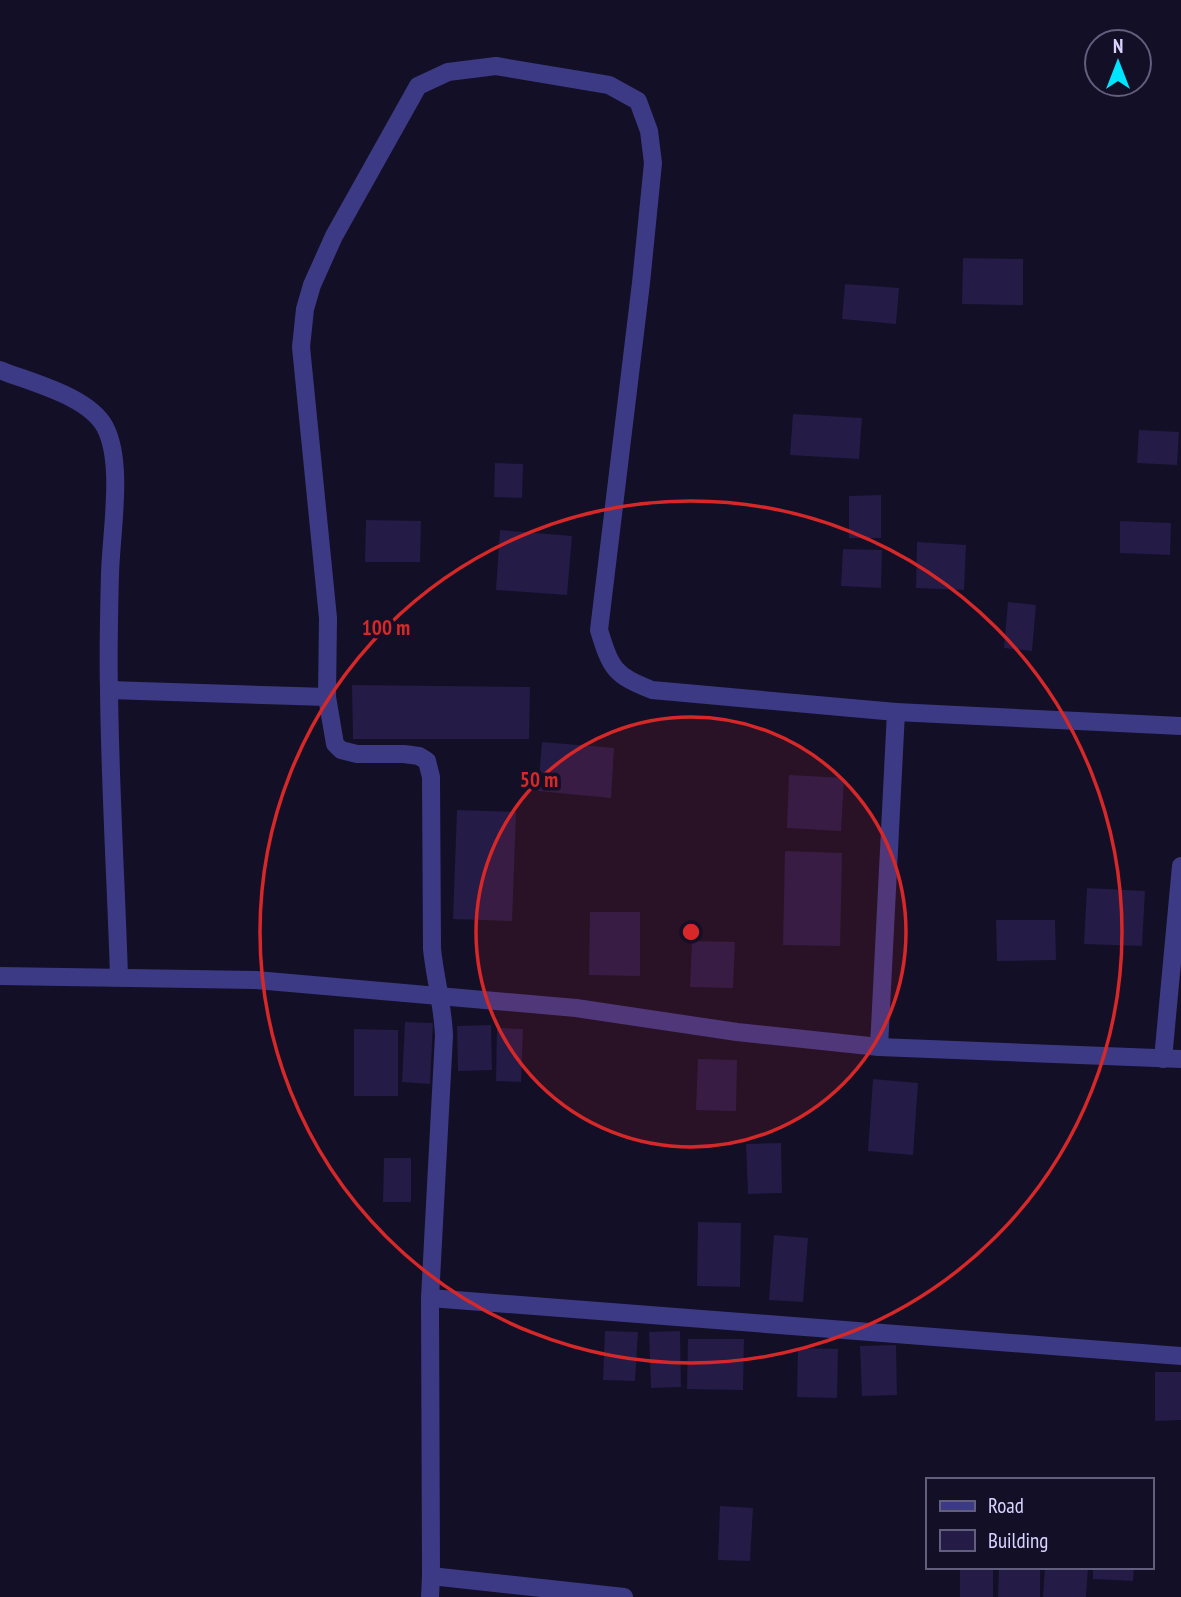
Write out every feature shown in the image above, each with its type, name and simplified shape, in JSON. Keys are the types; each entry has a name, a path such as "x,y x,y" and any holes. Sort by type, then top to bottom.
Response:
{"street":[{"path":"430,1597 430,1298 444,1036 432,949 431,777 427,761 419,756 356,754 341,750 335,744 327,697 328,618 301,346 305,309 312,285 334,236 418,86 448,72 496,66 609,85 638,101 649,131 653,163 599,630 609,662 626,680 652,690 896,712 1181,726"},
{"path":"0,370 84,404 103,424 110,439 114,462 114,505 110,571 109,690 119,976"},
{"path":"109,690 327,697"},
{"path":"879,1047 896,712"},
{"path":"0,976 256,980 576,1008 737,1032 879,1047 1172,1059 1181,866"},
{"path":"430,1298 1181,1356"},
{"path":"431,1576 624,1597"}],"building":[{"path":"963,258 1023,259 1023,305 962,304"},
{"path":"845,284 899,288 896,324 842,319"},
{"path":"793,414 862,418 859,459 790,455"},
{"path":"1139,430 1179,432 1177,465 1137,463"},
{"path":"495,463 523,464 522,498 494,497"},
{"path":"881,495 881,538 849,538 849,496"},
{"path":"366,520 421,521 420,562 365,562"},
{"path":"1120,521 1171,523 1170,555 1120,553"},
{"path":"500,530 572,536 567,595 496,590"},
{"path":"917,542 966,545 964,590 916,588"},
{"path":"843,549 882,550 881,588 841,586"},
{"path":"1008,602 1036,605 1032,651 1004,648"},
{"path":"352,685 530,687 529,739 353,739"},
{"path":"542,742 614,748 611,798 538,791"},
{"path":"789,775 844,778 841,831 787,828"},
{"path":"457,810 516,812 512,921 453,919"},
{"path":"785,851 842,853 840,946 783,945"},
{"path":"1087,888 1145,891 1142,946 1084,944"},
{"path":"590,912 640,912 640,976 589,975"},
{"path":"996,920 1055,920 1056,960 997,961"},
{"path":"692,941 735,942 733,988 690,987"},
{"path":"405,1022 433,1023 430,1084 402,1082"},
{"path":"491,1025 492,1070 458,1071 457,1026"},
{"path":"497,1028 523,1029 521,1082 496,1081"},
{"path":"354,1029 398,1030 398,1096 354,1096"},
{"path":"698,1059 737,1060 736,1111 696,1110"},
{"path":"873,1079 918,1083 913,1155 868,1151"},
{"path":"781,1143 782,1193 748,1194 746,1144"},
{"path":"384,1158 411,1158 411,1202 383,1202"},
{"path":"698,1222 741,1223 740,1287 697,1286"},
{"path":"774,1235 808,1238 803,1302 769,1300"},
{"path":"605,1331 638,1332 635,1381 603,1380"},
{"path":"680,1331 681,1387 651,1388 649,1332"},
{"path":"688,1339 744,1339 743,1390 687,1389"},
{"path":"896,1345 897,1395 862,1396 860,1346"},
{"path":"798,1348 838,1349 837,1398 797,1397"},
{"path":"1155,1372 1181,1372 1181,1420 1155,1421"},
{"path":"720,1506 753,1508 750,1561 718,1560"},
{"path":"960,1569 993,1569 993,1597 960,1597"},
{"path":"999,1569 1040,1569 1040,1597 998,1597"},
{"path":"1045,1569 1088,1569 1086,1597 1043,1597"},
{"path":"1093,1569 1134,1569 1133,1581 1093,1579"}]}
